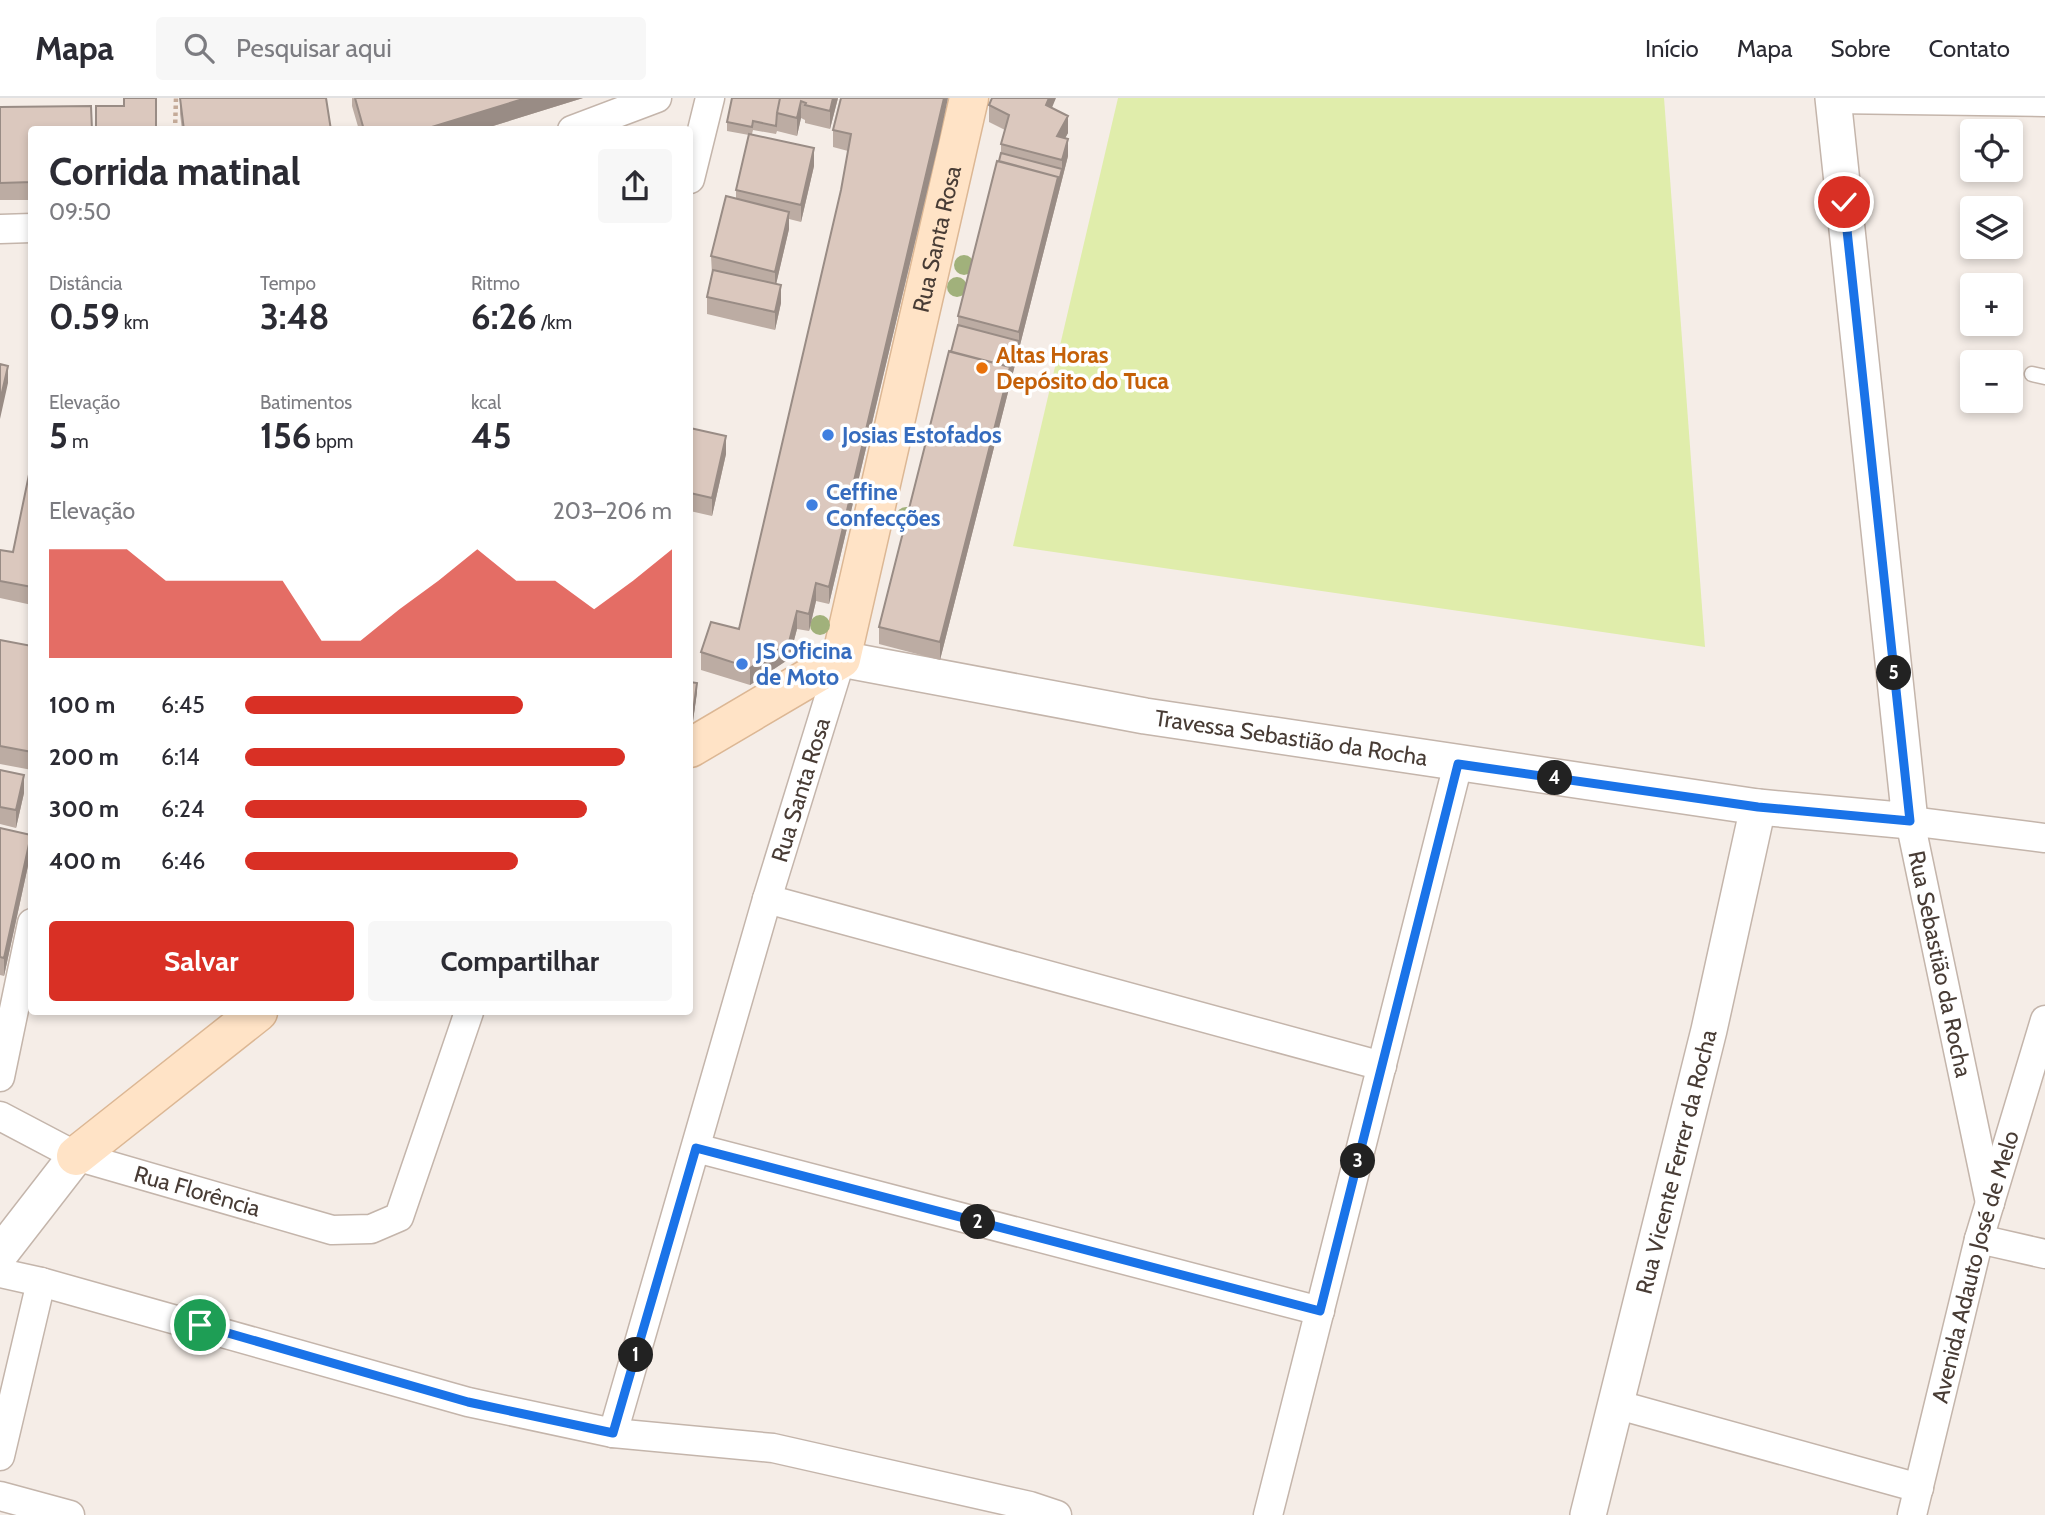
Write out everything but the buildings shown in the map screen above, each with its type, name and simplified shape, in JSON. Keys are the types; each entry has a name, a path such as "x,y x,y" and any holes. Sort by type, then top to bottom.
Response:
{"main road":[{"name":"Rua Santa Rosa","path":"841,659 968,98"},
{"path":"693,746 841,659"},
{"path":"76,1156 254,1015"}],"street":[{"path":"583,126 657,98"},
{"path":"693,167 710,98"},
{"path":"1833,98 2045,102"},
{"name":"Rua Sebastião da Rocha","path":"1833,98 1910,821 1990,1203"},
{"path":"0,229 28,228"},
{"name":"Travessa Sebastião da Rocha","path":"841,659 1145,716 1458,764 1758,807 1910,821"},
{"name":"Rua Santa Rosa","path":"613,1433 766,899 841,659"},
{"path":"1268,1515 1458,764"},
{"name":"Rua Vicente Ferrer da Rocha","path":"1587,1515 1709,1030 1758,807"},
{"path":"1910,821 2045,838"},
{"path":"766,899 1382,1066"},
{"path":"0,1077 28,942"},
{"name":"Rua Florência","path":"0,1116 76,1156 332,1230 371,1229 399,1217 468,1015"},
{"name":"Avenida Adauto José de Melo","path":"1916,1502 1979,1239 2045,1020"},
{"path":"696,1148 1320,1311"},
{"path":"0,1254 76,1156"},
{"path":"1979,1239 2045,1254"},
{"path":"0,1273 41,1282 468,1402 613,1433 772,1448 1030,1506 1057,1515"},
{"path":"0,1456 41,1282"},
{"path":"1615,1404 1916,1502"},
{"path":"0,1496 70,1515"}],"path":[{"path":"175,126 176,98"}],"green space":[{"path":"1118,98 1664,98 1705,647 1013,546"}],"place":[{"name":"Altas Horas Depósito do Tuca","path":"982,368"},
{"name":"Josias Estofados","path":"828,435"},
{"name":"Ceffine Confecções","path":"812,505"},
{"name":"JS Oficina de Moto","path":"742,664"}],"route":[{"path":"200,1325 468,1402 613,1433 696,1148 1320,1311 1458,764 1758,807 1910,821 1844,202"}]}
